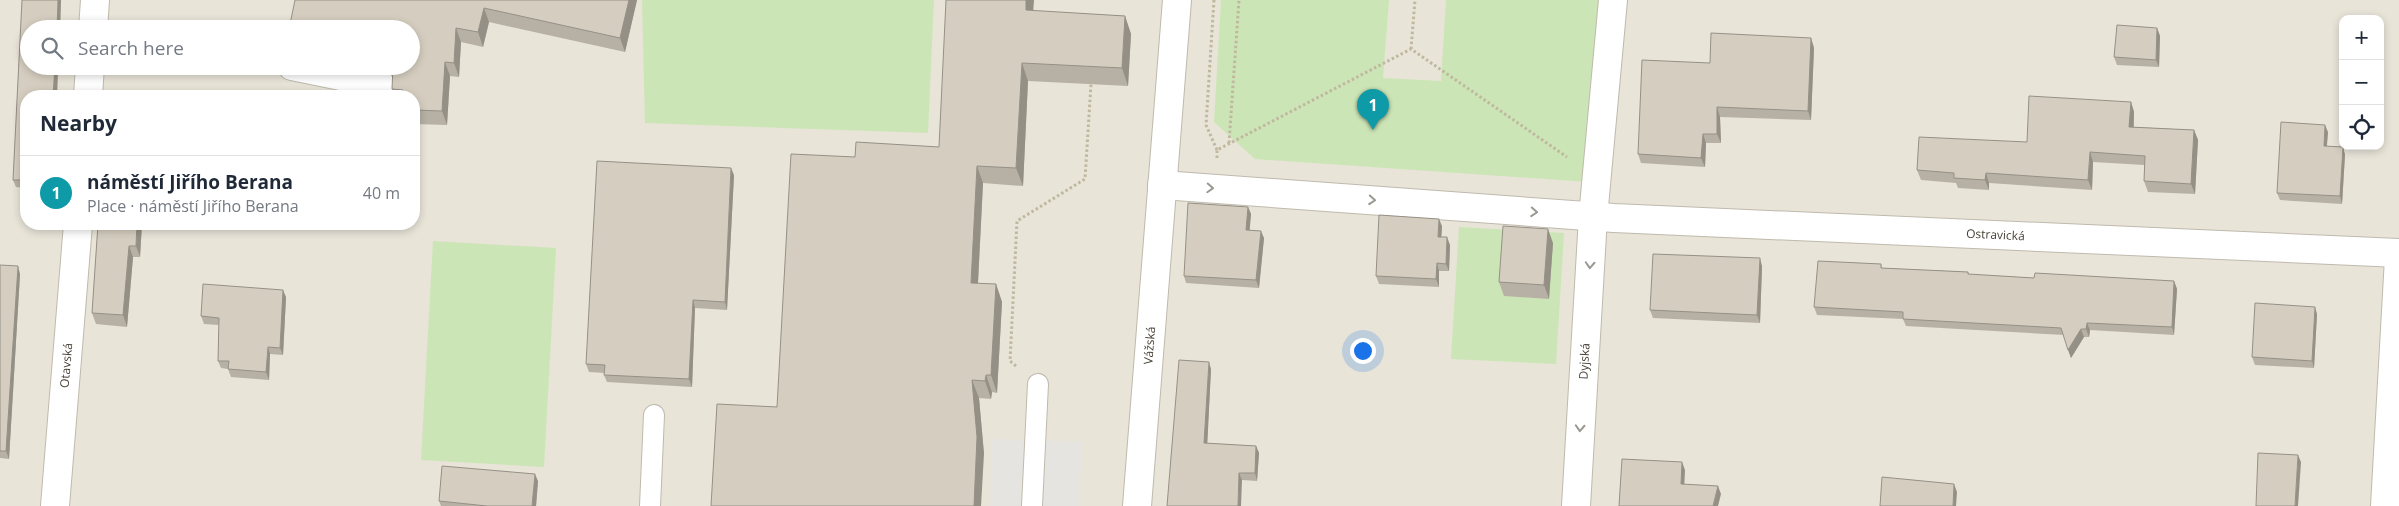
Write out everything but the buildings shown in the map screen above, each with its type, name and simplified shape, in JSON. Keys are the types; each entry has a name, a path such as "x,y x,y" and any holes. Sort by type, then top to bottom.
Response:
{"street":[{"path":"94,20 95,0"},
{"name":"Vážská","path":"1137,506 1176,0"},
{"name":"Dyjská","path":"1576,506 1593,217 1612,0"},
{"path":"88,90 89,75"},
{"path":"336,75 380,84"},
{"name":"Ostravická","path":"1162,185 1593,217 2399,253"},
{"name":"Otavská","path":"54,506 77,230"},
{"path":"2385,506 2399,258"}],"lane":[{"path":"1032,506 1038,384"},
{"path":"650,506 654,415"}],"path":[{"path":"1214,0 1206,125 1217,150 1215,188"},
{"path":"1229,144 1239,0"},
{"path":"1411,49 1415,0"},
{"path":"1217,150 1411,49"},
{"path":"1411,49 1596,177"},
{"path":"1038,384 1010,361 1017,222 1085,179 1091,84"}],"shaded area":[{"path":"0,0 2399,0 2399,506 0,506"},
{"path":"992,439 1082,442 1079,506 990,506"}],"green space":[{"path":"642,0 934,0 928,133 645,123"},
{"path":"1221,0 1389,0 1383,78 1441,81 1446,0 1606,0 1588,182 1255,159 1214,122"},
{"path":"1459,227 1564,233 1556,364 1451,359"},
{"path":"433,241 556,248 544,467 421,460"}],"place":[{"name":"náměstí Jiřího Berana","path":"1373,130"}]}
